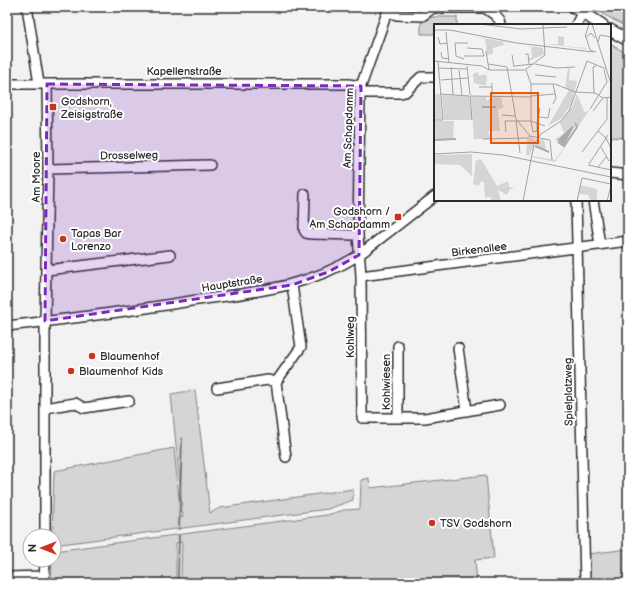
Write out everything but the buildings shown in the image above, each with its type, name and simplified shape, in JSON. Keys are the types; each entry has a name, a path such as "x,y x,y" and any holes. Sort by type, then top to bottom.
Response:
{"street":[{"name":"Am Moore","path":"27,7 43,84 48,169 45,321 45,528"},
{"path":"388,8 397,15 422,16 433,8 485,8 495,15 501,24"},
{"name":"Am Schapdamm","path":"359,255 360,90 388,8"},
{"path":"576,24 580,9 601,24"},
{"path":"611,31 628,40"},
{"name":"Kapellenstraße","path":"7,84 340,84 360,90 401,94 421,77 434,77"},
{"name":"Drosselweg","path":"48,169 210,165"},
{"path":"611,173 628,175"},
{"path":"305,194 304,230 306,233 358,235"},
{"name":"Hauptstraße","path":"7,326 256,292 292,285 328,272 359,255 434,197"},
{"name":"Spielplatzweg","path":"576,201 585,583"},
{"path":"593,201 600,245"},
{"name":"Birkenallee","path":"362,276 628,241"},
{"path":"47,270 170,255"},
{"name":"Kohlweg","path":"359,255 362,276 362,418"},
{"path":"286,456 276,382 301,347 292,285"},
{"name":"Kohlwiesen","path":"398,346 398,418"},
{"path":"458,348 467,411"},
{"path":"217,388 268,380 276,382"},
{"path":"45,408 75,403 84,408 129,401"},
{"name":"Kohlwiesen","path":"362,418 425,418 500,405"},
{"path":"7,577 44,580 45,568"}],"highlighted area":[{"path":"47,84 361,86 359,255 328,272 292,285 45,321"}],"shaded area":[{"path":"598,7 628,7 628,28 603,14"},
{"path":"432,17 457,17 457,24 434,24 434,34 421,34 421,23"},
{"path":"611,45 628,54 628,138 611,137"},
{"path":"195,390 210,513 220,508 353,489 353,500 328,509 62,544 62,528 52,528 54,471 174,448 181,518 183,517 171,394"},
{"path":"486,475 494,558 475,560 477,583 181,583 182,542 176,543 176,583 51,583 52,568 62,568 62,550 327,515 344,510 360,509 361,480 369,478 370,488"},
{"path":"628,549 628,583 589,583 588,554"}],"waterway":[{"path":"179,529 182,438"},
{"path":"178,583 179,536"}],"place":[{"name":"Godshorn, Zeisigstraße","path":"53,107"},
{"name":"Godshorn / Am Schapdamm","path":"398,217"},
{"name":"Tapas Bar Lorenzo","path":"63,239"},
{"name":"Blaumenhof","path":"92,356"},
{"name":"Blaumenhof Kids","path":"71,371"},
{"name":"TSV Godshorn","path":"432,523"}]}
